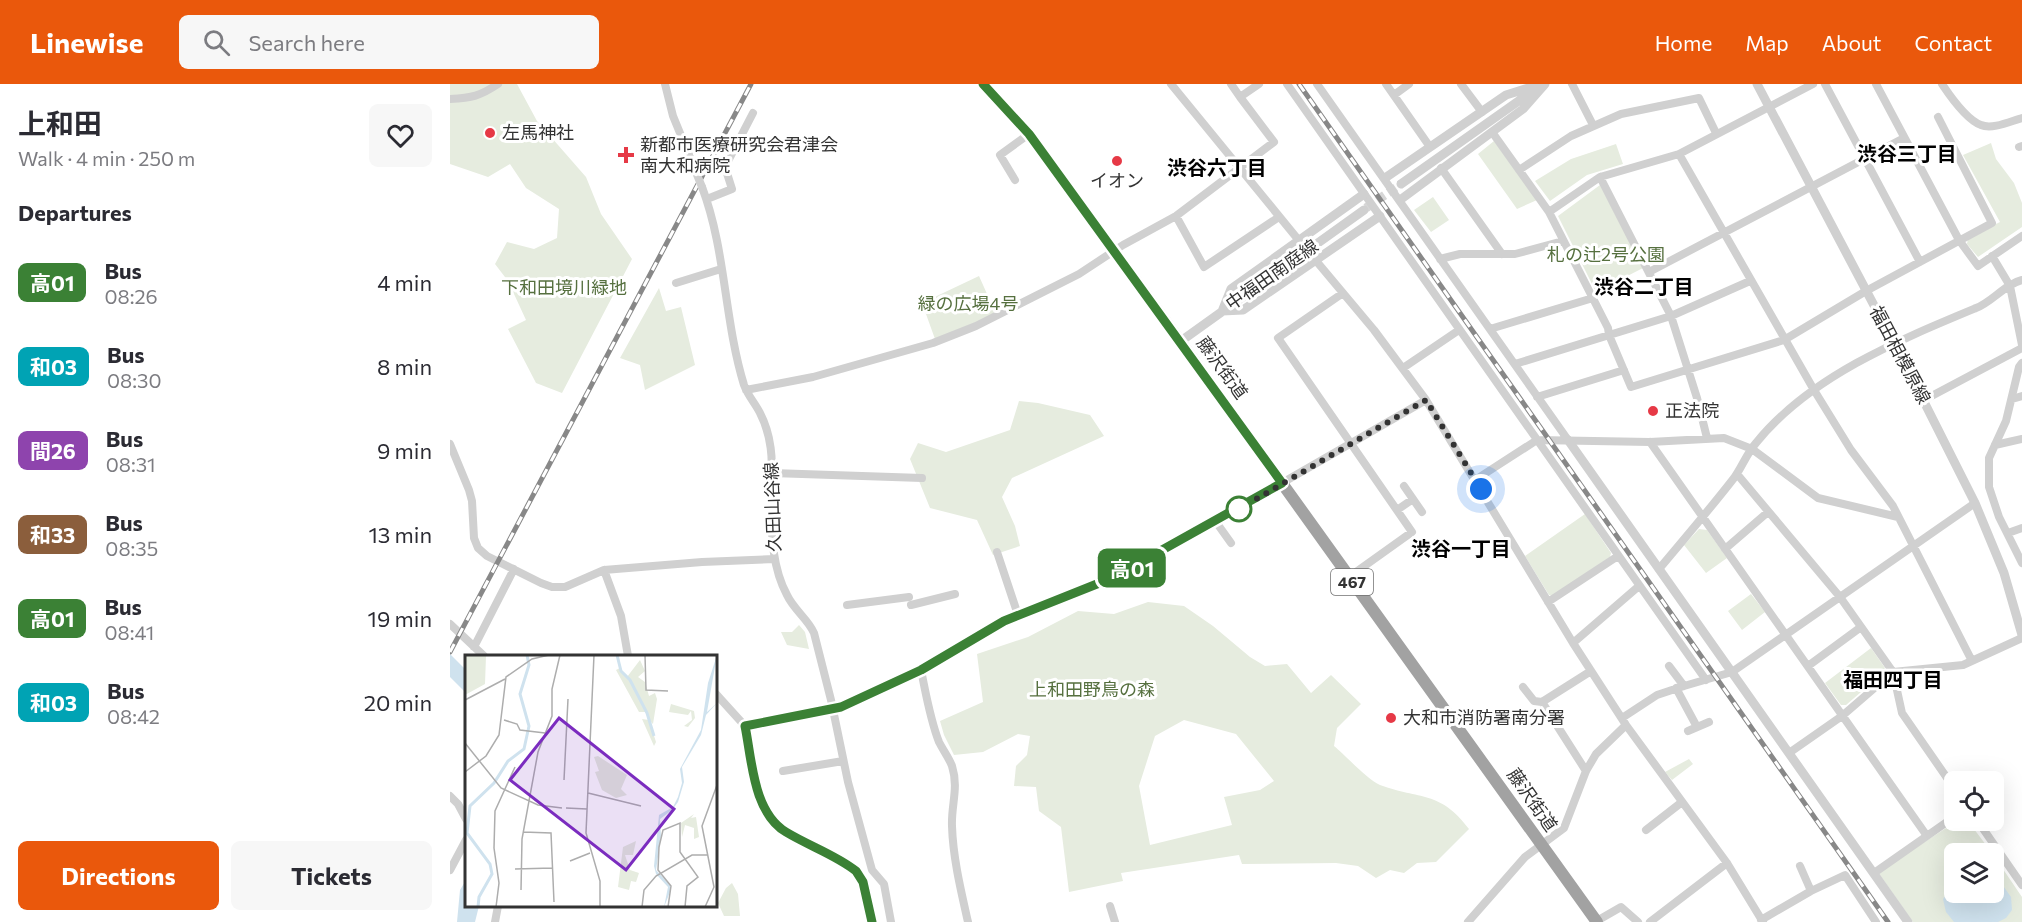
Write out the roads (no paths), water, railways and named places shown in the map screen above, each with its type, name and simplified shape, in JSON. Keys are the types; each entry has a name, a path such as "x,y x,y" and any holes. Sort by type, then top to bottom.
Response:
{"highway":[{"name":"藤沢街道","path":"983,84 1029,134 1181,341 1596,922"}],"street":[{"path":"450,99 482,95 498,84"},
{"name":"久田山谷線","path":"665,84 673,116 702,187 716,236 734,347 746,390 760,411 768,430 772,473 770,484 774,559 787,596 810,624 813,633 833,709 843,761 872,870 884,884 891,922"},
{"path":"746,390 813,377 953,336 1059,285 1176,216 1274,142 1231,84"},
{"path":"1240,97 1259,84"},
{"path":"1287,84 1706,680"},
{"path":"1317,84 1908,922"},
{"path":"1386,84 1430,147"},
{"path":"1394,95 1409,84"},
{"path":"1461,84 1482,112"},
{"path":"1385,178 1506,95 1543,84"},
{"path":"1400,200 1523,109 1543,84"},
{"path":"1401,184 1543,84"},
{"path":"1572,84 1593,125"},
{"name":"福田相模原線","path":"1757,84 1895,343 1975,503 2004,573 2022,636"},
{"path":"1549,212 1600,177 1679,154 1813,84"},
{"path":"1825,84 1920,262"},
{"path":"1876,84 1959,240 1978,266 2022,236"},
{"path":"1942,84 1957,105 1981,125 1994,126 2022,118"},
{"path":"1174,85 1279,217 1374,330 1426,400 1573,643 1624,722 1727,863 1762,921 1812,891 1845,875 1876,922"},
{"path":"1519,170 1571,136 1593,125 1621,114 1699,98 1716,133"},
{"path":"706,199 732,189 725,167 753,113"},
{"path":"1492,132 1549,212 1608,328 1631,387 1784,340 1866,291 1992,223 1938,117"},
{"path":"1015,180 1000,155 1029,134"},
{"path":"1649,272 1904,138"},
{"path":"1679,154 1814,390 1851,450 1893,506 1972,661"},
{"path":"1441,168 1502,254"},
{"path":"1600,177 1671,316 1707,438"},
{"path":"1364,194 1301,243 1231,289 1222,311 1243,310 1314,258 1380,216"},
{"name":"中福田南庭線","path":"1181,341 1364,210"},
{"path":"1176,216 1204,267 1279,217"},
{"path":"1440,259 1460,254 1515,254 1563,241"},
{"path":"1924,400 2022,347 2010,286 1992,256"},
{"path":"676,283 720,269"},
{"path":"1659,569 1704,518 1737,474 1752,449 1779,420 1814,390 1868,356 1940,322 1979,307 2022,280"},
{"path":"1515,364 1671,316 1750,281"},
{"path":"1343,293 1278,338 1412,532 1349,577"},
{"path":"1490,329 1593,298"},
{"path":"1403,368 1459,330"},
{"path":"2022,363 2015,379 2006,421 1989,458 1989,486 1999,517 2022,563"},
{"path":"1537,397 1624,370"},
{"path":"2012,399 2022,396"},
{"path":"745,726 833,709 921,670 976,636 1018,615 1112,578 1216,522 1426,400"},
{"path":"1475,480 1537,440 1650,442 1724,438 1752,449 1818,498 1898,517"},
{"path":"1995,445 2022,439"},
{"path":"1650,442 1927,837"},
{"path":"450,444 472,501 474,538 478,549 541,584 565,587 604,570 774,559"},
{"path":"772,473 922,477"},
{"path":"1737,474 1840,597 1893,672 1902,713 1944,774"},
{"path":"1404,486 1422,512"},
{"path":"1397,510 1413,499"},
{"path":"1468,922 1526,857 1564,828 1586,771 1596,754 1624,722 1657,695 1732,672 1975,503"},
{"path":"1725,549 1768,512"},
{"path":"1216,522 1231,543"},
{"path":"2007,533 2022,528"},
{"path":"997,552 1018,615"},
{"path":"1548,602 1618,556"},
{"path":"474,647 514,569"},
{"path":"604,570 621,616 628,655"},
{"path":"1573,643 1639,586"},
{"path":"847,605 910,601 955,594"},
{"path":"450,624 482,655"},
{"path":"1808,666 1861,627"},
{"path":"1789,753 1842,716 1893,672 1963,665 2022,636"},
{"path":"1669,666 1697,727"},
{"path":"921,670 932,723 952,766 956,795 952,811 952,827 956,863 968,922"},
{"path":"1523,687 1534,701 1542,702 1591,670"},
{"path":"717,695 745,726 758,788 765,809 784,831 856,871 863,882 873,922"},
{"path":"1542,702 1586,771"},
{"path":"1688,730 1709,722"},
{"path":"783,771 843,761"},
{"path":"450,796 458,804 465,817"},
{"path":"1646,830 1682,802"},
{"path":"1874,873 1944,824"},
{"path":"1985,831 2022,885"},
{"path":"450,870 465,842"},
{"path":"1650,922 1727,863"},
{"path":"1800,866 1812,891"},
{"path":"1110,906 1115,922"},
{"path":"495,922 498,907"},
{"path":"1596,922 1621,907 1638,922"}],"water":[{"path":"450,654 465,669 465,692 450,677"},
{"path":"465,882 465,907 479,907 475,922 457,922 460,890"},
{"path":"2004,887 2011,897 2012,910 2006,918 1998,922 1954,922 1946,912 1943,899 1944,903 2004,903"}],"tunnel":[{"path":"1366,208 1401,184"}],"railway":[{"path":"450,652 751,84"},
{"path":"1299,84 1888,922"}],"place":[{"name":"左馬神社","path":"490,133"},
{"name":"新都市医療研究会君津会 南大和病院","path":"626,155"},
{"name":"イオン","path":"1117,161"},
{"name":"正法院","path":"1653,411"},
{"name":"大和市消防署南分署","path":"1391,718"}],"district":[{"name":"渋谷三丁目","path":"1907,154"},
{"name":"渋谷六丁目","path":"1217,168"},
{"name":"渋谷二丁目","path":"1644,287"},
{"name":"渋谷一丁目","path":"1461,549"},
{"name":"福田四丁目","path":"1893,680"}],"park label":[{"name":"札の辻2号公園","path":"1606,255"},
{"name":"下和田境川緑地","path":"564,288"},
{"name":"緑の広場4号","path":"968,304"},
{"name":"上和田野鳥の森","path":"1092,690"}]}
